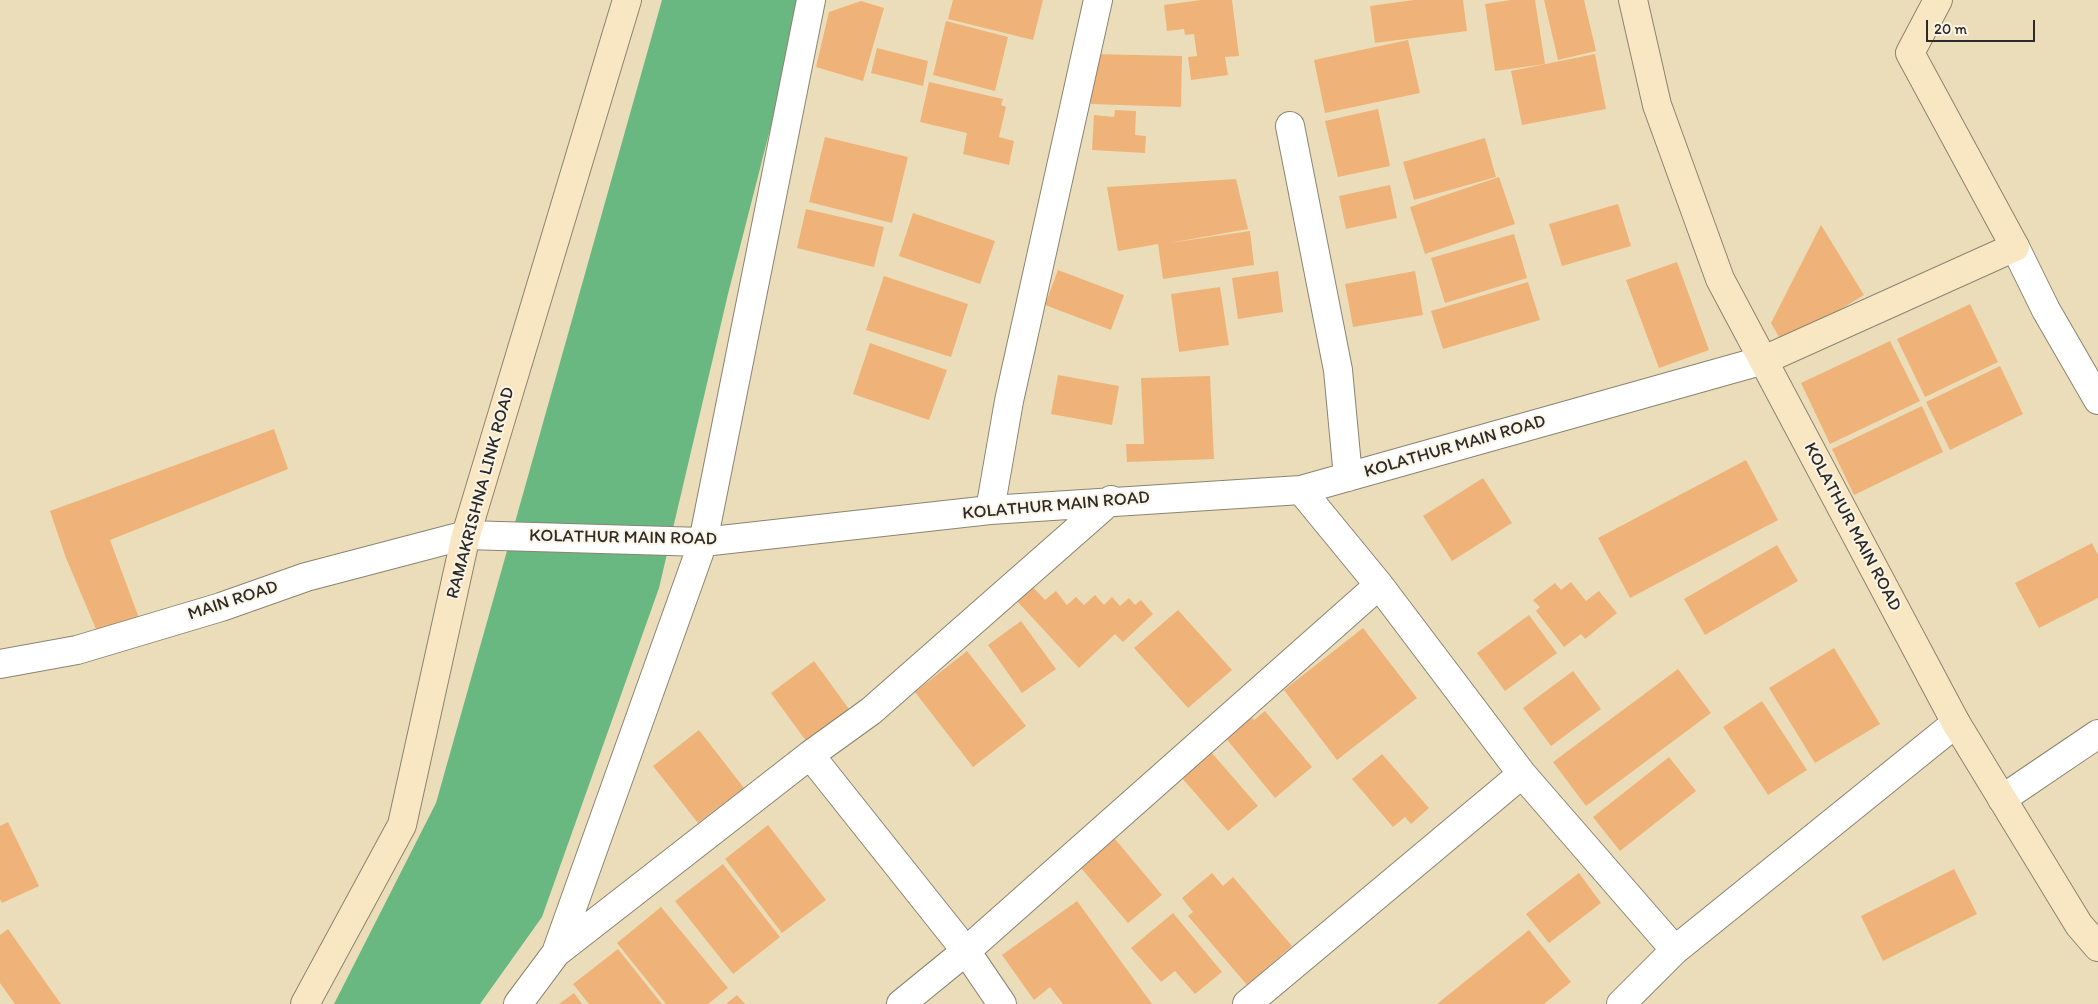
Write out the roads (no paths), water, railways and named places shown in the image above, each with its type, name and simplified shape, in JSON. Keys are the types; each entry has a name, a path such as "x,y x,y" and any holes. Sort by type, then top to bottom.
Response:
{"street":[{"name":"RAMAKRISHNA LINK ROAD","path":"305,1004 402,825 466,535 628,0"},
{"path":"556,953 703,542 811,0"},
{"path":"990,510 1009,401 1098,0"},
{"path":"1633,0 1663,124 1720,279 1764,360 2015,247"},
{"path":"1938,0 1910,54 2015,247 2046,310 2098,400"},
{"path":"1290,126 1338,370 1348,477"},
{"name":"KOLATHUR MAIN ROAD","path":"466,535 703,542 990,510 1110,500 1301,490 1764,360 1956,723 2079,925 2098,946"},
{"path":"1301,490 1379,586 1522,774 1675,950"},
{"path":"518,1004 556,953 810,755 871,711 1110,500"},
{"name":"MAIN ROAD","path":"0,664 77,650 221,607 306,576 466,535"},
{"path":"902,1004 966,951 1379,586"},
{"path":"1627,1002 1675,950 1956,723"},
{"path":"2002,799 2098,734"},
{"path":"810,755 966,951 1002,1004"},
{"path":"1247,1004 1522,774"}]}
